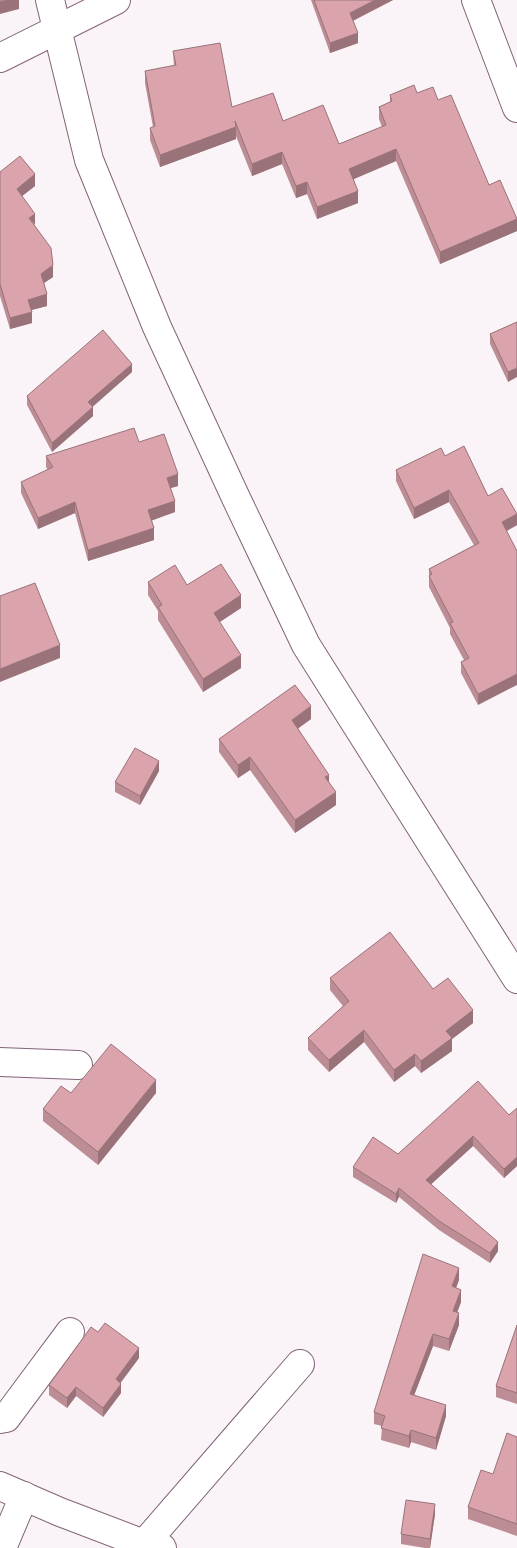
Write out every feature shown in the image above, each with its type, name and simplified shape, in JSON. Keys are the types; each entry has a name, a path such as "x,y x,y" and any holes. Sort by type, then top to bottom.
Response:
{"street":[{"path":"50,0 90,160 153,318 306,645 517,979"},
{"path":"0,58 116,0"},
{"path":"476,0 517,108"},
{"path":"0,1062 78,1065"},
{"path":"0,1419 6,1418 70,1332"},
{"path":"2,1548 12,1491 154,1546 213,1466 300,1364"}],"building":[{"path":"314,0 375,0 350,13 358,33 330,43"},
{"path":"220,43 232,107 273,93 283,121 323,105 339,144 386,125 379,107 392,101 390,95 414,85 417,93 433,87 438,100 451,95 489,185 500,180 517,219 440,252 396,149 349,169 358,191 317,207 307,182 296,186 282,152 252,164 235,121 236,127 160,155 150,128 155,126 145,71 176,65 173,51"},
{"path":"20,156 35,174 17,189 35,214 29,218 51,248 53,265 41,274 47,294 28,300 32,312 10,318 0,284 0,172"},
{"path":"517,322 517,368 508,372 490,334"},
{"path":"103,330 132,364 88,402 93,407 52,443 27,396"},
{"path":"134,428 139,442 164,434 178,474 167,478 175,501 148,510 154,528 88,550 75,502 38,518 21,482 53,467 46,456"},
{"path":"464,446 488,496 502,488 517,514 502,522 517,551 517,674 478,694 461,662 469,658 450,623 453,622 429,576 432,574 429,569 479,543 449,490 414,508 396,470 441,448 445,456"},
{"path":"221,564 241,595 214,613 241,655 203,679 158,607 162,605 148,582 175,565 187,585"},
{"path":"35,583 60,645 0,669 0,596"},
{"path":"295,685 311,706 292,720 329,775 325,777 336,792 295,820 250,757 238,765 219,739"},
{"path":"135,748 159,761 140,796 115,782"},
{"path":"390,932 433,989 448,978 473,1010 446,1031 452,1038 421,1061 415,1054 394,1070 364,1030 329,1060 308,1038 349,1001 330,978"},
{"path":"111,1044 156,1080 98,1152 43,1109 61,1086 71,1093"},
{"path":"478,1081 509,1115 517,1108 517,1157 504,1169 473,1136 426,1180 498,1242 490,1253 439,1221 399,1188 396,1194 353,1167 373,1137 398,1154"},
{"path":"423,1254 459,1268 452,1286 461,1290 453,1311 459,1313 449,1339 433,1334 410,1394 446,1405 436,1438 411,1430 409,1436 381,1428 385,1416 374,1412"},
{"path":"105,1323 139,1348 116,1379 121,1384 103,1408 76,1387 67,1398 49,1385 91,1327 98,1332"},
{"path":"517,1325 517,1393 496,1386"},
{"path":"507,1433 517,1437 517,1524 468,1507 481,1470 493,1474"},
{"path":"406,1500 435,1504 430,1539 401,1534"}]}
